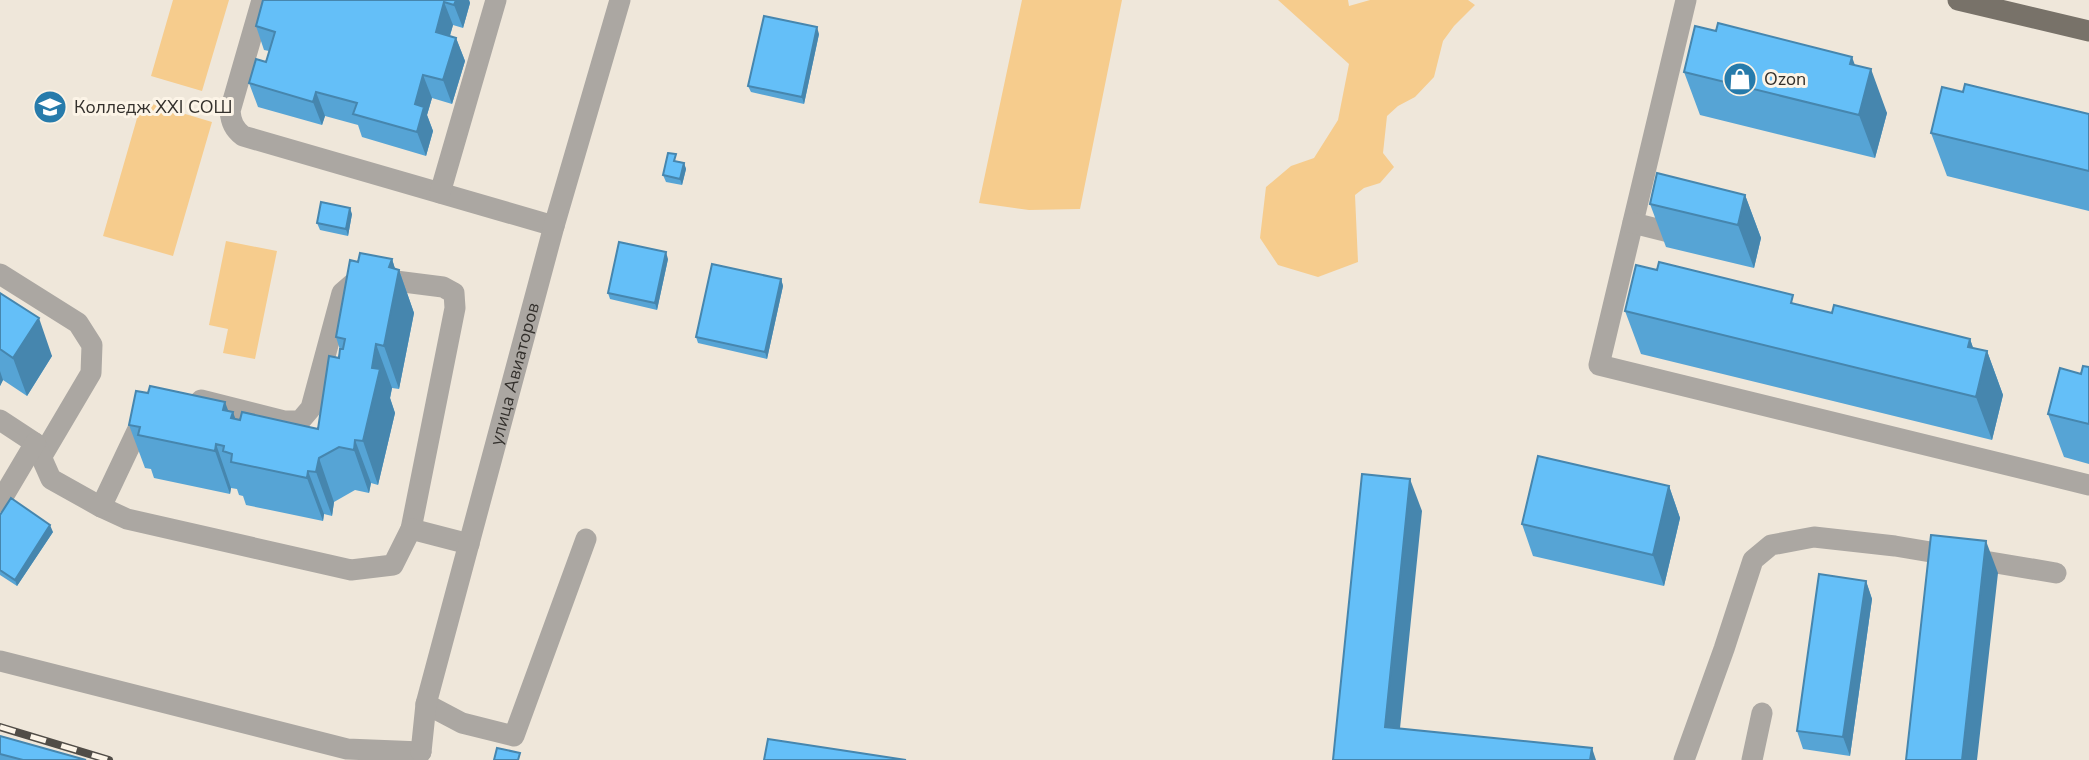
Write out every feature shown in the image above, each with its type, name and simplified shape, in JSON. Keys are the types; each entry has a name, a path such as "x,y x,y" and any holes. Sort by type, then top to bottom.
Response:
{"main road":[{"path":"1958,0 2089,30"}],"street":[{"path":"262,0 230,111 230,118 243,136 554,226"},
{"path":"440,193 496,0"},
{"name":"улица Авиаторов","path":"423,756 426,704 554,226 620,0"},
{"path":"1686,0 1599,365 2089,485"},
{"path":"1633,223 1670,232"},
{"path":"0,274 78,323 92,345 91,373 0,502"},
{"path":"0,420 39,449 51,479 127,519 351,570 393,565 411,529 455,308 454,293 443,287 372,278 357,280 342,293 311,408 300,421 284,421 186,396"},
{"path":"101,507 137,431 160,403"},
{"path":"411,529 469,544"},
{"path":"1684,760 1753,560 1771,545 1814,537 1895,545 2056,573"},
{"path":"426,704 462,723 514,736 586,539"},
{"path":"0,661 346,749 423,756"},
{"path":"1752,760 1762,713"}],"shaded area":[{"path":"173,0 229,0 202,91 151,76"},
{"path":"1022,0 1122,0 1080,209 1029,210 979,203"},
{"path":"1278,0 1348,0 1349,6 1370,0 1468,0 1475,5 1443,41 1434,77 1415,97 1387,116 1383,153 1394,167 1380,183 1364,188 1355,195 1358,262 1318,277 1278,265 1260,238 1266,187 1291,166 1314,158 1338,120 1349,64"},
{"path":"142,101 212,122 173,256 103,236"},
{"path":"226,241 277,251 255,359 223,353 228,329 209,325"}],"building":[{"path":"263,0 456,0 454,5 444,2 436,32 456,38 443,80 423,75 415,104 424,107 417,132 353,114 357,103 316,92 313,102 249,83 256,59 266,62 275,32 256,26"},
{"path":"764,16 817,27 802,97 748,86"},
{"path":"1718,23 1852,57 1850,64 1871,69 1859,115 1684,72 1695,26 1716,31"},
{"path":"1965,84 2089,114 2089,171 1931,133 1942,87 1963,92"},
{"path":"668,153 676,154 674,161 684,163 680,179 663,175"},
{"path":"1657,173 1745,195 1738,225 1650,204"},
{"path":"321,202 350,208 346,229 317,223"},
{"path":"619,242 666,252 655,303 608,293"},
{"path":"360,253 392,259 389,267 399,270 384,346 376,344 372,368 380,369 363,441 355,440 354,450 339,447 319,458 316,472 308,471 307,478 231,462 232,454 223,451 224,446 216,444 215,451 138,435 140,427 129,425 136,391 148,393 150,386 225,402 223,410 233,412 231,418 240,420 242,412 318,429 329,356 339,358 345,339 336,337 350,260 358,262"},
{"path":"1659,262 1793,295 1791,303 1832,313 1834,305 1970,339 1968,347 1987,351 1976,397 1625,311 1636,265 1657,270"},
{"path":"712,264 781,279 765,352 696,337"},
{"path":"0,293 39,318 13,358 0,349"},
{"path":"2083,366 2089,367 2089,424 2048,414 2060,368 2081,374"},
{"path":"1538,456 1669,486 1653,555 1522,524"},
{"path":"1362,474 1410,479 1385,727 1592,748 1590,760 1333,760"},
{"path":"11,498 50,525 15,580 0,570 0,515"},
{"path":"1931,535 1986,541 1962,760 1906,760"},
{"path":"1819,574 1866,581 1843,737 1797,731"},
{"path":"0,736 86,760 23,760 0,754"},
{"path":"768,739 906,760 764,760"},
{"path":"497,748 520,753 518,760 494,760"}],"railway":[{"path":"0,727 109,760"}],"place":[{"name":"Ozon","path":"1740,79"},
{"name":"Колледж XXI СОШ","path":"50,107"}]}
